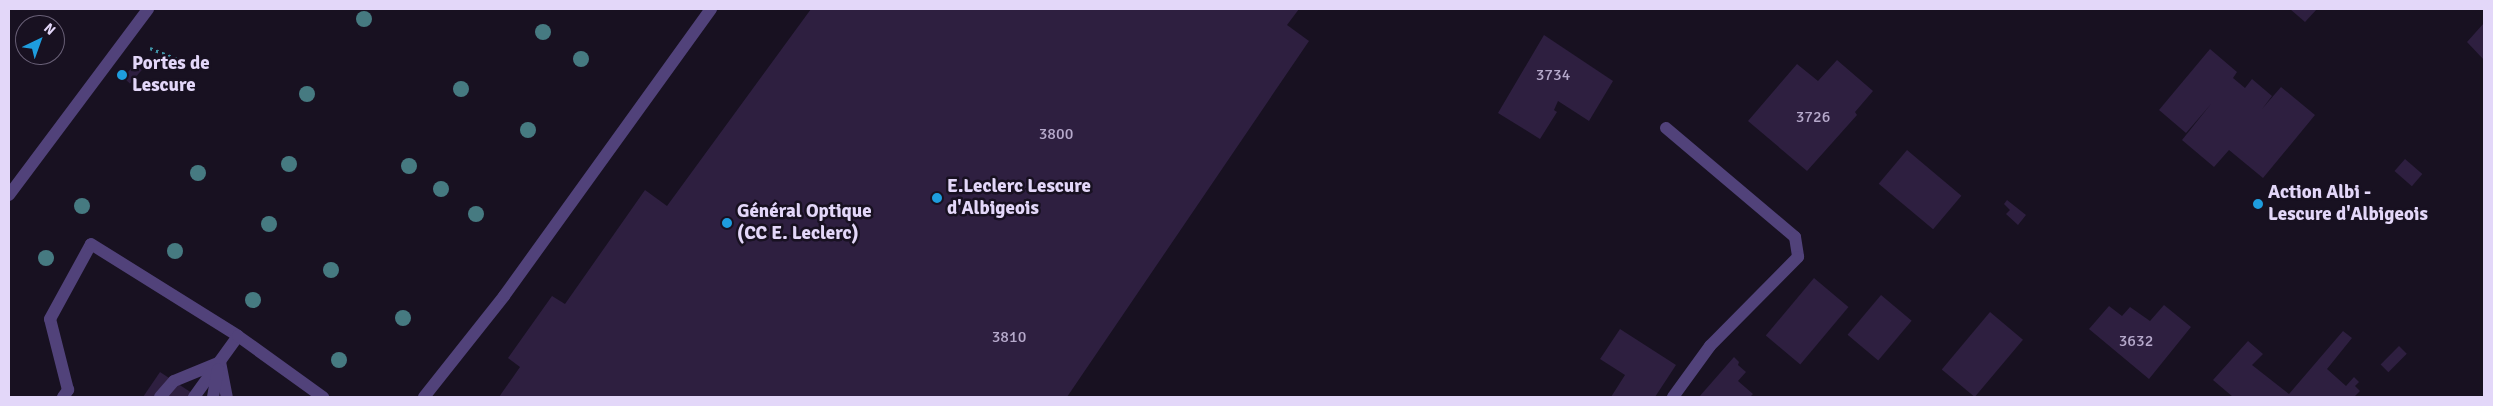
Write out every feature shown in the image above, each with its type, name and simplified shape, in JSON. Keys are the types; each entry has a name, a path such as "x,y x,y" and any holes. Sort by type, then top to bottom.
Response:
{"street":[{"path":"9,194 148,9"},
{"path":"424,397 504,296 711,9"},
{"path":"1666,128 1795,236 1798,257 1710,346 1674,397"},
{"path":"63,397 68,390 50,319 91,244 238,336 323,397"},
{"path":"194,397 238,336"},
{"path":"160,397 174,381 220,362"},
{"path":"213,397 220,362"},
{"path":"220,362 227,397"}],"path":[{"path":"126,38 184,62"}],"building":[{"name":"E.Leclerc Lescure d'Albigeois","path":"811,9 1299,9 1287,25 1309,41 1067,397 499,397 520,367 508,358 552,296 565,304 645,190 667,206"},
{"path":"2290,9 2317,9 2305,22"},
{"path":"2484,23 2484,60 2467,42"},
{"path":"1544,35 1613,81 1589,121 1558,101 1554,110 1557,112 1540,139 1498,113"},
{"path":"2210,49 2237,72 2233,78 2245,88 2252,79 2272,96 2262,109 2281,87 2315,115 2263,178 2229,150 2214,167 2182,140 2211,104 2186,133 2159,110"},
{"path":"1837,60 1873,91 1855,112 1857,115 1807,171 1748,121 1797,64 1818,81"},
{"path":"135,64 142,70 130,83 123,78"},
{"path":"1907,150 1961,196 1933,229 1879,184"},
{"path":"2405,159 2422,174 2412,186 2395,171"},
{"path":"2007,200 2026,215 2018,225 2006,214 2010,210 2004,204"},
{"path":"1814,278 1848,307 1800,364 1766,335"},
{"path":"1881,295 1912,321 1878,361 1848,335"},
{"path":"2164,305 2191,327 2149,379 2089,329 2109,306 2122,316 2130,307 2150,321"},
{"path":"1990,312 2023,340 1975,397 1942,369"},
{"path":"1620,329 1676,365 1655,397 1611,397 1625,375 1600,359"},
{"path":"2343,331 2352,338 2327,369 2346,386 2354,377 2359,382 2355,386 2360,391 2354,397 2233,397 2213,380 2248,341 2263,354 2252,365 2289,394"},
{"path":"2399,346 2407,354 2388,372 2381,364"},
{"path":"1734,357 1739,362 1738,365 1746,372 1738,381 1753,394 1750,397 1699,397"},
{"path":"160,372 198,397 143,397"}],"place":[{"name":"Portes de Lescure","path":"122,75"},
{"name":"E.Leclerc Lescure d'Albigeois","path":"937,198"},
{"name":"Action Albi - Lescure d'Albigeois","path":"2258,204"},
{"name":"Général Optique (CC E. Leclerc)","path":"727,223"}]}
